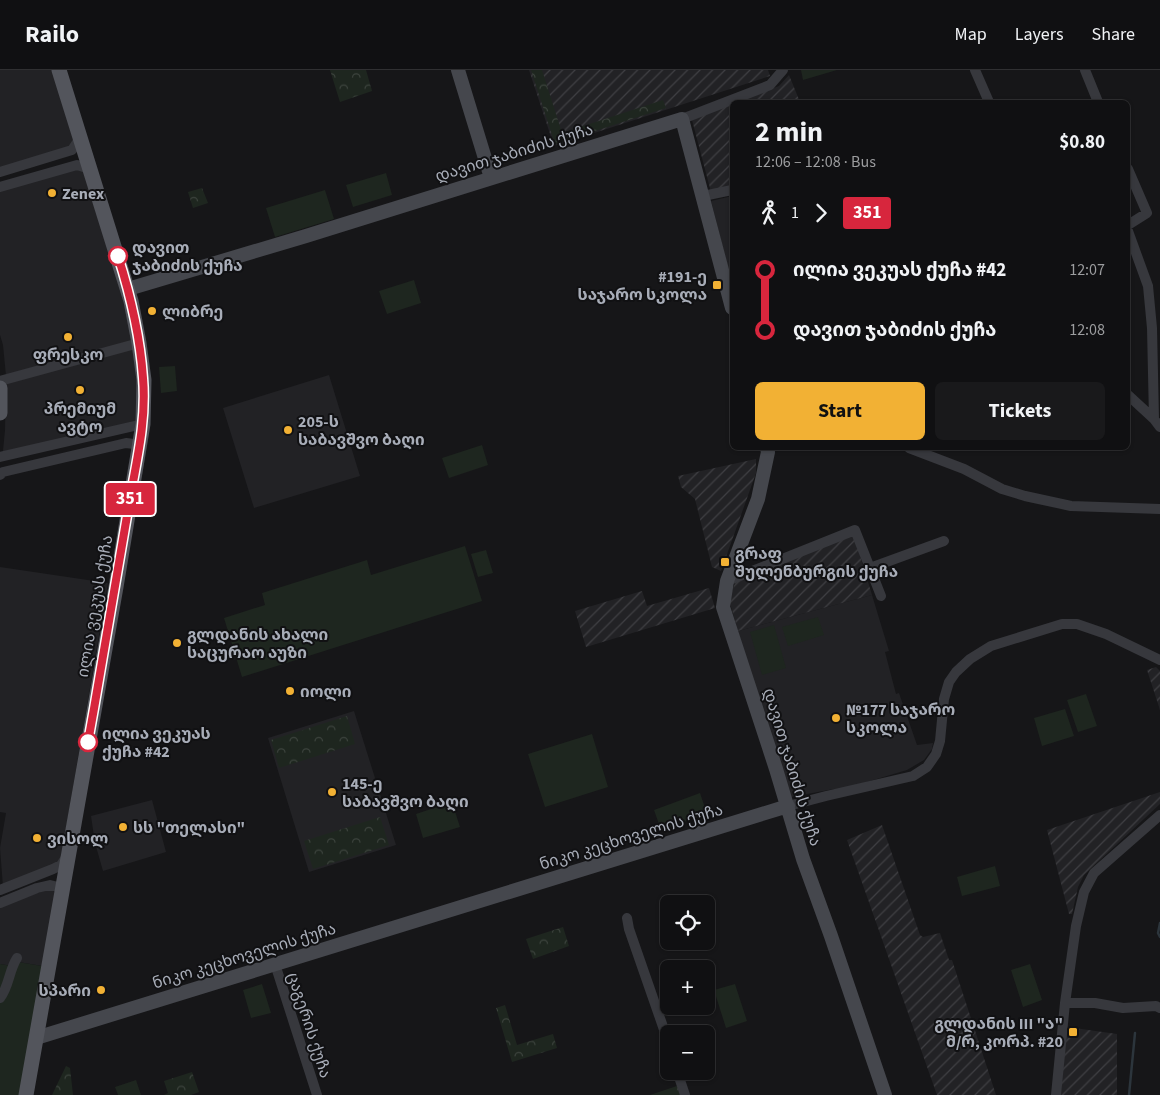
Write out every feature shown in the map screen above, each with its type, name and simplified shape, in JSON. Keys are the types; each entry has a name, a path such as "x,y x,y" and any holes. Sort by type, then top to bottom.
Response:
{"main road":[{"name":"ილია ვეკუას ქუჩა","path":"26,1095 138,451 142,424 144,380 134,313 128,289 59,70"},
{"path":"0,388 0,413"}],"street":[{"path":"458,70 491,178"},
{"path":"975,70 988,100"},
{"path":"1085,70 1097,100"},
{"name":"დავით ჯაბიძის ქუჩა","path":"731,100 770,85 780,72"},
{"name":"დავით ჯაბიძის ქუჩა","path":"128,289 306,236 682,119 730,100"},
{"path":"682,119 730,300"},
{"path":"0,172 72,150 80,138"},
{"path":"0,187 77,165 90,169"},
{"path":"1130,174 1147,213 1130,223"},
{"path":"703,196 730,190"},
{"path":"1130,236 1148,286 1157,423"},
{"path":"0,381 139,343"},
{"path":"1130,397 1157,423"},
{"path":"0,457 142,424"},
{"path":"0,475 3,472 126,442 134,444 138,451"},
{"name":"დავით ჯაბიძის ქუჩა","path":"768,450 758,499 727,581 723,607 788,806 803,860 885,1095"},
{"path":"913,450 964,469 1002,489 1025,496 1071,506 1160,509"},
{"path":"727,581 855,530 881,596"},
{"path":"870,568 944,540"},
{"name":"ნიკო კეცხოველის ქუჩა","path":"36,1038 788,806 913,776 927,767 936,754 940,740 944,699 949,682 956,672 970,659 991,646 1062,624 1077,624 1106,634 1160,660"},
{"path":"1056,1095 1065,1003 1076,926 1084,892 1094,873 1160,815"},
{"path":"0,890 61,865 68,855"},
{"path":"0,903 37,888 50,885 58,887 61,894"},
{"path":"627,918 629,929 662,1025"},
{"path":"0,998 4,993 17,958"},
{"name":"ცაგერის ქუჩა","path":"276,964 317,1095"},
{"path":"1065,1003 1095,1003 1122,1008 1156,1006 1160,1008"},
{"path":"680,1080 685,1095"}],"shaded area":[{"path":"0,70 52,70 74,142 70,149 0,170"},
{"path":"529,70 768,70 770,76 554,146"},
{"path":"789,75 799,100 742,100 779,86"},
{"path":"730,105 730,187 711,192 692,120"},
{"path":"82,167 131,324 137,375 137,422 10,454 3,451 6,376 3,345 0,335 0,190"},
{"path":"730,196 730,275 711,201"},
{"name":"205-ს საბავშვო ბაღი","path":"329,375 360,476 254,508 223,408"},
{"path":"756,459 756,473 721,571 712,567 695,499 681,487 678,476"},
{"path":"851,534 854,536 872,595 738,631 729,600 736,580"},
{"path":"0,567 108,583 60,863 3,887 0,848 6,813 0,812"},
{"path":"709,588 715,608 586,647 575,611 642,591 647,606"},
{"name":"№177 საჯარო სკოლა","path":"872,595 889,651 885,652 896,694 899,693 917,745 933,743 932,749 924,760 907,770 840,790 834,789 791,797 787,793 738,631"},
{"path":"1156,667 1160,671 1160,710 1147,670"},
{"name":"145-ე საბავშვო ბაღი","path":"354,711 396,845 309,872 268,738"},
{"path":"1160,792 1160,804 1084,875 1078,887 1072,914 1069,914 1047,830"},
{"path":"152,800 166,852 103,871 95,843 91,816"},
{"path":"882,825 920,935 923,937 940,933 949,960 952,960 996,1095 937,1095 847,840"},
{"path":"48,889 53,890 55,893 42,966 12,961 11,966 0,964 0,907"},
{"path":"1067,1027 1117,1034 1117,1095 1057,1095"}],"green space":[{"path":"330,70 366,70 372,91 340,102"},
{"path":"531,70 542,70 562,133 663,100 666,108 555,144"},
{"path":"801,70 837,70 803,80"},
{"path":"386,173 392,195 353,207 346,185"},
{"path":"202,188 208,203 193,208 188,192"},
{"path":"325,190 334,219 275,237 266,208"},
{"path":"414,280 421,303 387,314 379,291"},
{"path":"175,366 177,391 161,393 159,367"},
{"path":"482,445 488,465 449,478 442,458"},
{"path":"465,546 482,601 242,677 224,618 265,605 262,593 367,560 371,575"},
{"path":"486,550 493,573 478,577 471,554"},
{"path":"818,617 824,635 788,646 782,627"},
{"path":"774,625 786,668 762,675 750,632"},
{"path":"1086,694 1097,726 1078,732 1067,700"},
{"path":"1065,709 1074,736 1042,746 1034,718"},
{"path":"347,716 355,744 279,768 271,740"},
{"path":"592,734 608,787 545,807 528,754"},
{"path":"700,793 707,814 661,830 654,810"},
{"path":"452,802 460,827 423,838 416,814"},
{"path":"380,817 389,845 313,869 304,841"},
{"path":"995,866 1000,886 962,896 957,877"},
{"path":"563,927 569,946 533,959 526,939"},
{"path":"12,961 42,966 20,1095 0,1095 0,964 11,966"},
{"path":"1030,964 1042,1000 1023,1007 1011,970"},
{"path":"262,984 271,1013 251,1018 243,990"},
{"path":"735,984 747,1021 726,1028 715,990"},
{"path":"505,1005 517,1045 553,1034 557,1048 512,1062 496,1008"},
{"path":"66,1066 70,1068 73,1095 52,1095"},
{"path":"192,1072 199,1092 191,1095 164,1095 168,1093 164,1081"},
{"path":"136,1080 141,1095 118,1095 115,1087"},
{"path":"677,1086 680,1095 650,1095"}],"waterway":[{"path":"1160,923 1158,933 1160,937"},
{"path":"1129,1095 1135,1033"}],"bus line":[{"name":"351","path":"88,742 116,587 142,424 144,380 139,343 134,313 118,256"}],"place":[{"name":"Zenex","path":"52,193"},
{"name":"დავით ჯაბიძის ქუჩა","path":"118,256"},
{"name":"#191-ე საჯარო სკოლა","path":"717,285"},
{"name":"ლიბრე","path":"152,311"},
{"name":"ფრესკო","path":"68,337"},
{"name":"პრემიუმ ავტო","path":"80,390"},
{"name":"205-ს საბავშვო ბაღი","path":"288,430"},
{"name":"გრაფ შულენბურგის ქუჩა","path":"725,562"},
{"name":"გლდანის ახალი საცურაო აუზი","path":"177,643"},
{"name":"იოლი","path":"290,691"},
{"name":"№177 საჯარო სკოლა","path":"836,718"},
{"name":"ილია ვეკუას ქუჩა #42","path":"88,742"},
{"name":"145-ე საბავშვო ბაღი","path":"332,792"},
{"name":"სს \"თელასი\"","path":"123,827"},
{"name":"ვისოლ","path":"37,838"},
{"name":"სპარი","path":"101,990"},
{"name":"გლდანის III \"ა\" მ/რ, კორპ. #20","path":"1073,1032"}]}
